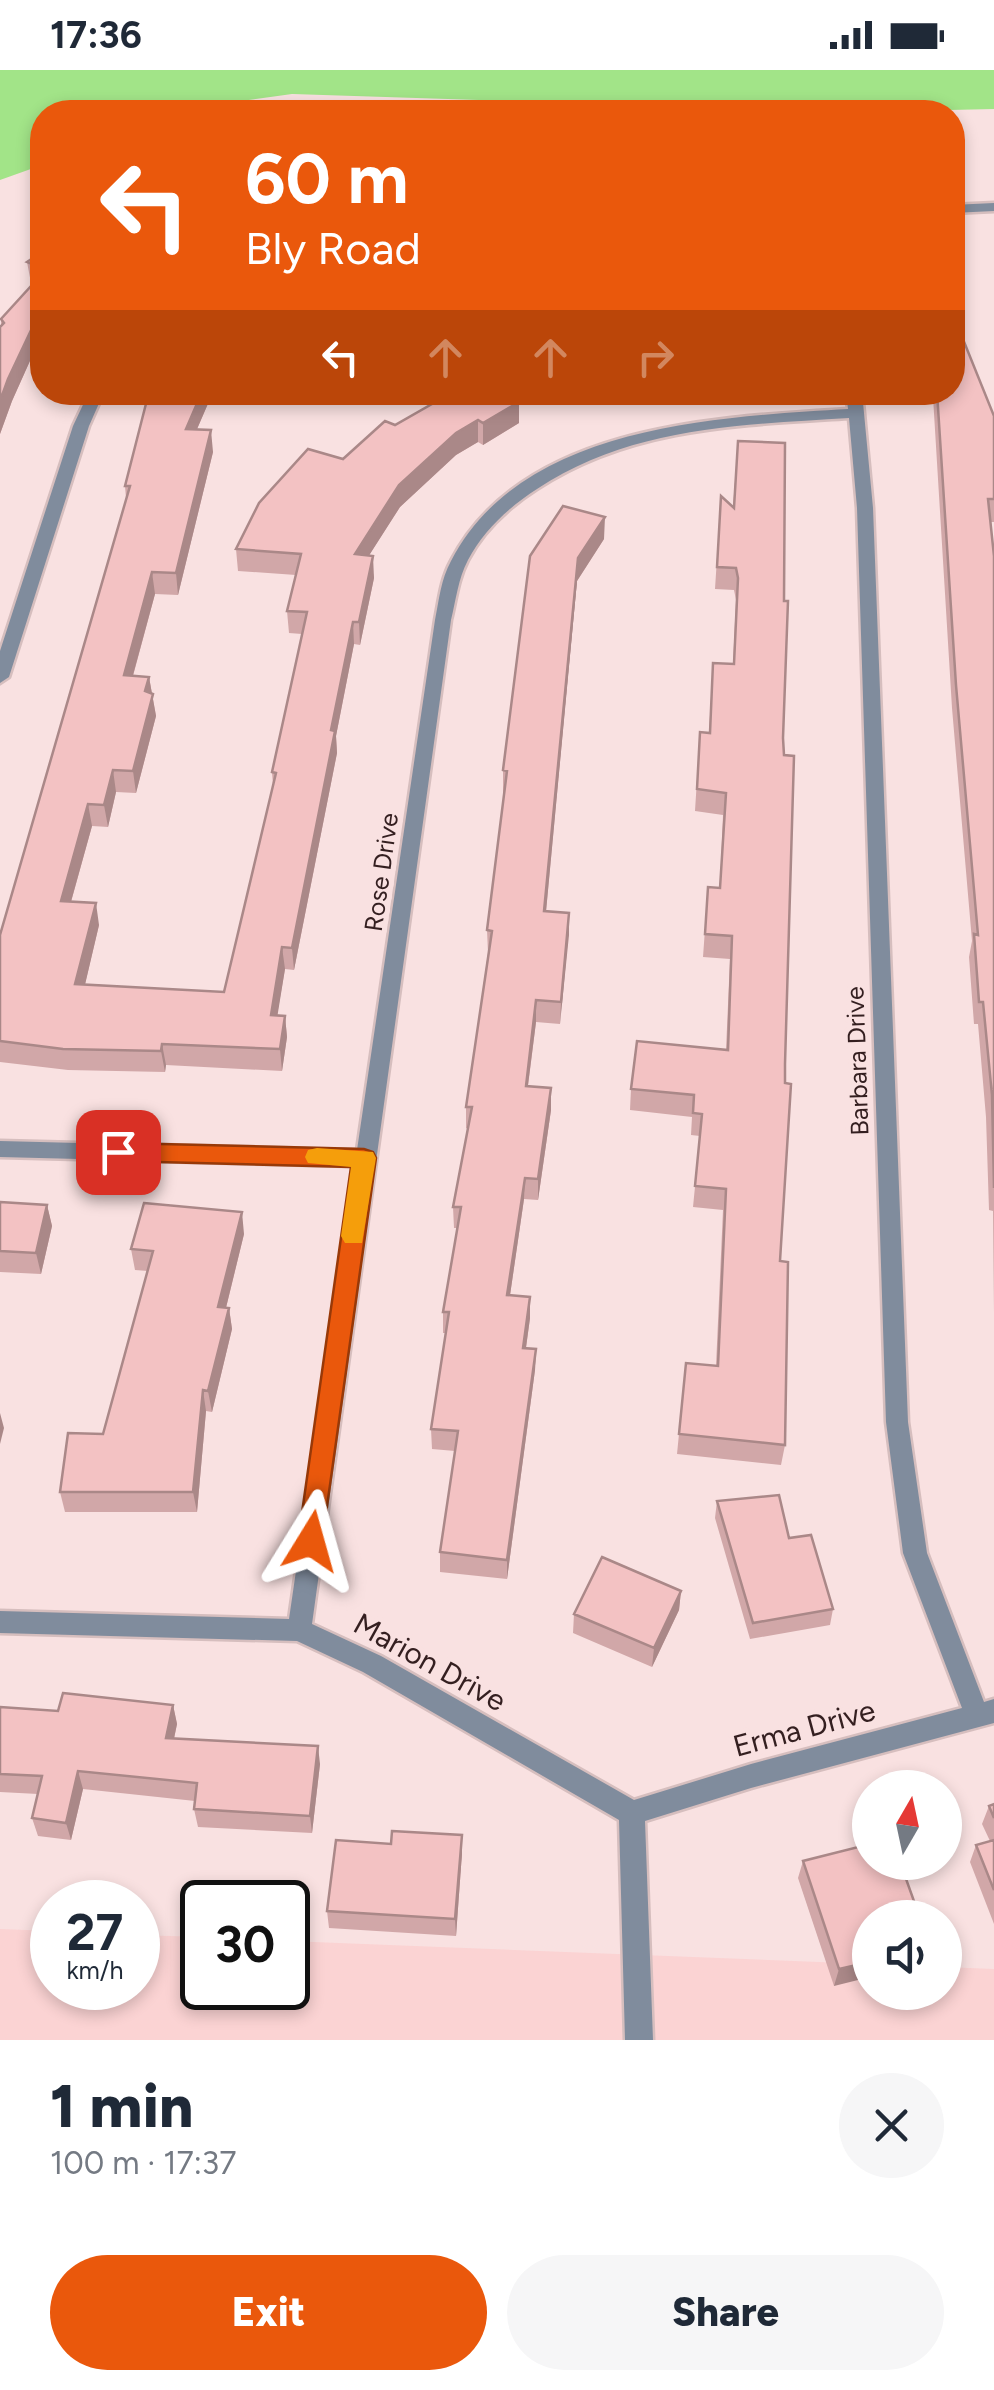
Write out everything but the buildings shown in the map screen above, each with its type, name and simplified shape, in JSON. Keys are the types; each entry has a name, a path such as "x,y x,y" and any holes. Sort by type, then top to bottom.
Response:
{"street":[{"path":"965,208 994,207"},
{"path":"0,677 90,405"},
{"name":"Rose Drive","path":"298,1630 443,620 456,566 473,537 496,512 545,474 625,438 840,405"},
{"name":"Barbara Drive","path":"855,405 865,508 897,1422 915,1554 986,1713"},
{"path":"0,1149 364,1158"},
{"name":"Marion Drive","path":"0,1622 298,1630 372,1664 632,1813"},
{"name":"Erma Drive","path":"632,1813 751,1776 986,1713"},
{"path":"632,1813 639,2040"}],"shaded area":[{"path":"0,1929 30,1930 30,2010 160,2010 160,1936 180,1936 180,2010 310,2010 310,1942 852,1963 852,2010 962,2010 962,1968 994,1969 994,2040 0,2040"}],"green space":[{"path":"0,70 994,70 994,109 965,110 965,100 481,100 292,94 249,100 30,100 30,169 0,180"}],"slow traffic":[{"path":"317,1157 364,1158 354,1236"}],"route":[{"path":"118,1152 364,1158 311,1541"}]}
